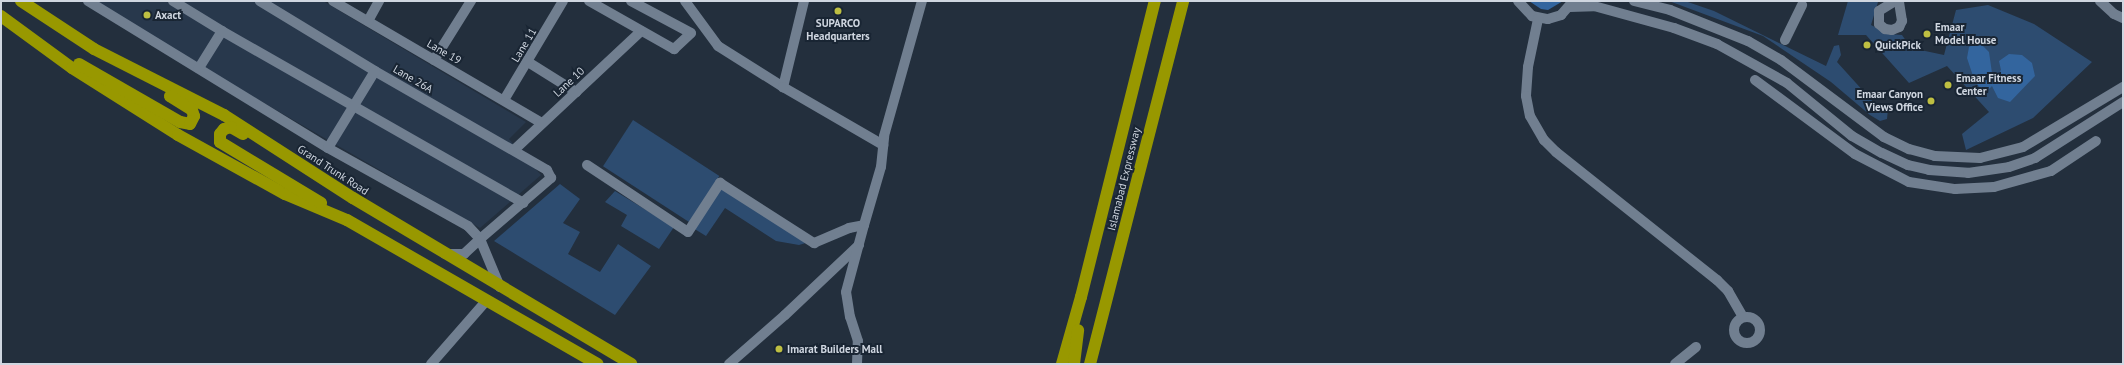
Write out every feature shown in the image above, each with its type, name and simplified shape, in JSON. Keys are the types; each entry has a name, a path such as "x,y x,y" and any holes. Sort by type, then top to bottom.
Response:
{"highway":[{"name":"Grand Trunk Road","path":"21,1 94,49 224,115 353,198 444,254 630,364"},
{"name":"Islamabad Expressway","path":"1081,297 1155,1"},
{"name":"Islamabad Expressway","path":"1090,364 1183,1"},
{"path":"1,16 72,68 178,135 285,194 347,220"},
{"path":"24,34 180,122 190,124 194,116 187,106 122,70 94,49"},
{"path":"353,198 316,180 231,127 224,129 220,134 220,142 228,149 290,183 347,220 597,364"},
{"path":"1062,364 1081,297"},
{"path":"1074,364 1081,297"}],"street":[{"path":"88,1 328,148 468,226 480,239 500,287"},
{"path":"173,1 222,31 523,203 464,254 444,254"},
{"name":"Lane 26A","path":"260,1 375,71 514,150 546,170 551,178 523,203"},
{"name":"Lane 19","path":"334,1 504,100 542,124"},
{"path":"368,21 379,1"},
{"path":"434,60 471,1"},
{"name":"Lane 11","path":"504,100 563,1"},
{"path":"589,1 674,49 691,33 631,1"},
{"path":"685,1 718,46 783,88 883,145"},
{"path":"783,88 804,1"},
{"path":"857,364 858,341 850,317 846,292 881,167 883,145 922,1"},
{"path":"1518,1 1526,12 1538,19 1561,15 1572,4 1594,6 1674,28 1717,44 1787,82 1852,136 1906,164 1929,170 1985,172 2009,167 2035,158 2123,102"},
{"path":"1634,1 1675,12 1748,41 1781,60 1884,137 1909,149 1935,156 1980,158 2023,147 2123,87"},
{"path":"1895,1 1879,11 1879,24 1885,29 1892,30 1899,27 1902,21 1899,1"},
{"path":"2100,1 2114,14 2123,18"},
{"path":"1785,40 1799,2"},
{"path":"1538,19 1528,68 1526,96 1530,116 1544,140 1556,152 1717,280 1728,291 1743,317"},
{"path":"199,68 222,31"},
{"name":"Lane 10","path":"514,150 641,31"},
{"path":"528,62 576,92"},
{"path":"328,148 375,71"},
{"path":"1755,80 1855,154 1909,182 1955,189 1994,187 2051,171 2096,141"},
{"path":"1902,178 1906,164"},
{"path":"587,165 688,232 720,183 814,243 849,228 864,225"},
{"path":"729,364 785,315 859,245"},
{"path":"431,364 487,300"},
{"path":"1675,364 1696,347"}],"shaded area":[{"path":"88,1 323,1 526,122 509,139 541,175 480,228"},
{"path":"1529,1 1563,1 1548,10 1541,9"},
{"path":"1669,1 1685,1 1714,11 1826,66 1834,46 1839,45 1841,55 1837,62 1875,104 1888,109 1887,119 1880,121 1870,115 1831,82 1763,36"},
{"path":"1848,1 1878,2 1871,25 1888,34 1902,35 1911,48 1944,55 1956,10 1988,5 2034,24 2092,62 2033,118 1966,150 1962,134 1989,112 1947,66 1909,83 1866,35 1838,35"},
{"path":"1978,41 1989,52 1992,73 1997,76 2001,70 1999,61 2009,54 2022,55 2032,63 2035,76 2010,102 1998,98 1992,86 1985,93 1975,82 1967,58 1969,47"},
{"path":"633,120 719,176 689,222 603,166"},
{"path":"560,184 580,199 563,223 580,232 568,254 600,272 618,244 651,266 615,315 494,241"},
{"path":"721,187 809,242 799,245 776,241 725,208 706,236 693,228"},
{"path":"615,191 674,227 659,249 621,226 627,215 605,202"}],"place":[{"name":"SUPARCO Headquarters","path":"838,11"},
{"name":"Axact","path":"147,15"},
{"name":"Emaar Model House","path":"1927,34"},
{"name":"QuickPick","path":"1867,45"},
{"name":"Emaar Fitness Center","path":"1948,85"},
{"name":"Emaar Canyon Views Office","path":"1931,101"},
{"name":"Imarat Builders Mall","path":"779,349"}]}
